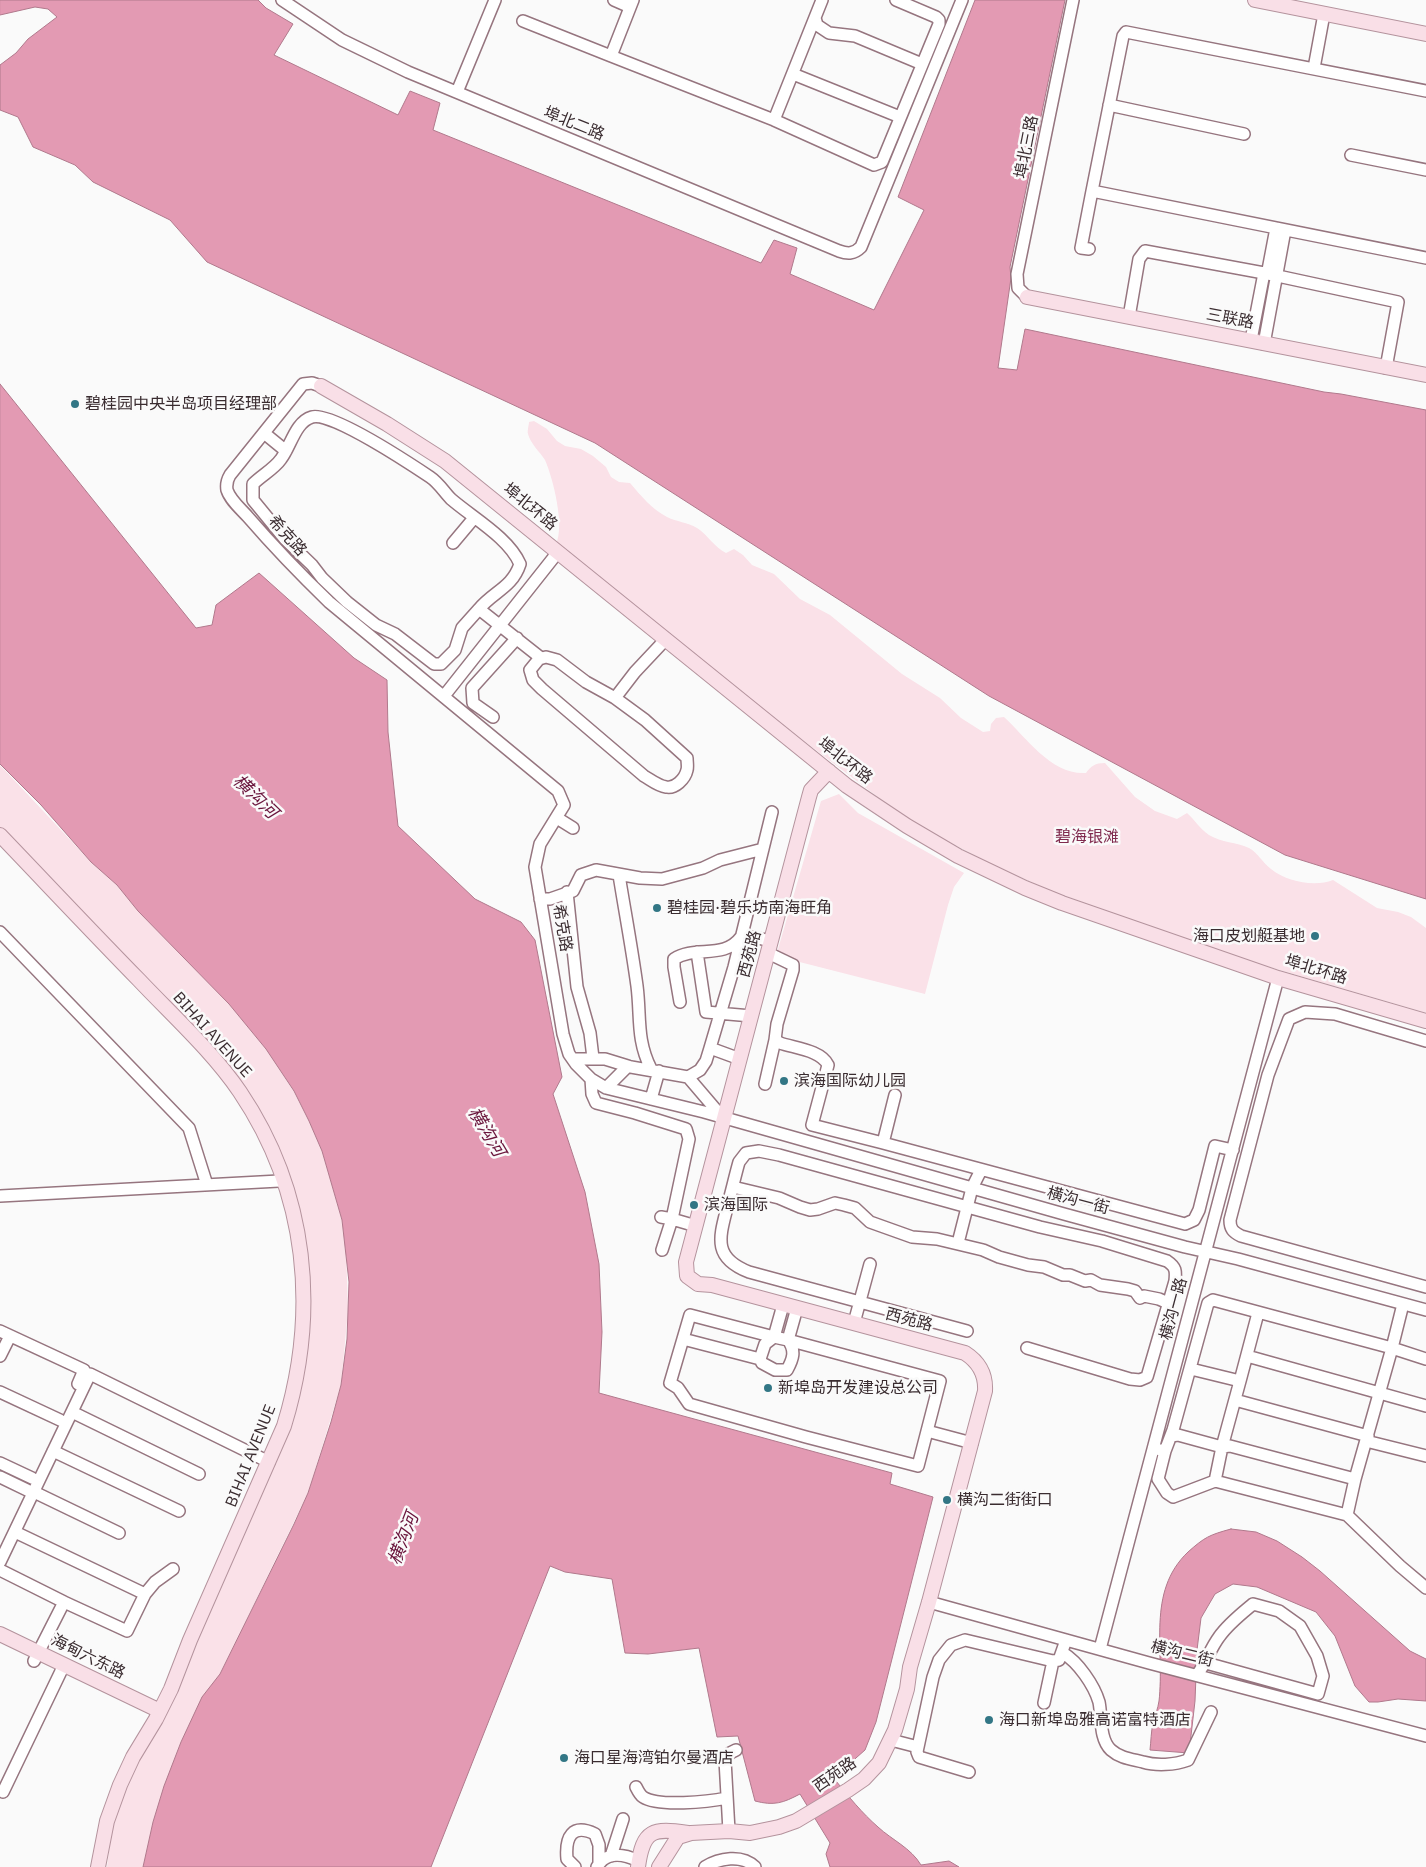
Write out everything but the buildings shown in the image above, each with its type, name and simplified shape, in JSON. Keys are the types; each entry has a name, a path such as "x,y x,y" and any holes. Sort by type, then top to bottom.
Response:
{"main road":[{"path":"1255,0 1426,34"},
{"name":"三联路","path":"1027,297 1426,375"},
{"name":"埠北环路","path":"321,386 445,461 829,772 869,801 958,856 1026,888 1098,916 1278,978 1426,1021"},
{"name":"西苑路","path":"638,1864 642,1848 648,1836 656,1830 691,1833 756,1832 796,1821 848,1790 879,1763 891,1740 902,1706 910,1667 930,1602 985,1396 986,1386 983,1373 972,1358 954,1350 712,1285 698,1284 687,1276 686,1262 811,790 829,772"},
{"name":"BIHAI AVENUE","path":"0,835 215,1060 240,1092 272,1149 290,1199 302,1261 303,1330 297,1378 284,1426 155,1714 120,1785 107,1822 98,1867"},
{"name":"BIHAI AVENUE","path":"0,842 214,1066 234,1092 255,1126 270,1156 286,1203 297,1255 300,1314 293,1374 267,1461"},
{"name":"海甸六东路","path":"0,1634 36,1657 155,1714"},
{"name":"海甸六东路","path":"0,1645 36,1657"},
{"name":"BIHAI AVENUE","path":"91,1867 102,1819 114,1784 128,1755 155,1714"},
{"path":"659,1867 678,1837 691,1833"}],"street":[{"name":"埠北二路","path":"282,0 322,28 424,80 845,253 853,253 861,247 962,0"},
{"path":"456,92 494,0"},
{"path":"611,56 632,3 614,0"},
{"path":"774,120 822,0"},
{"path":"522,21 774,120 874,165 882,162 936,32 939,20 896,0"},
{"name":"埠北三路","path":"1027,297 1018,288 1017,274 1073,0"},
{"path":"1314,68 1324,14"},
{"path":"815,18 817,26 829,33 854,36 922,64"},
{"path":"1089,249 1081,248 1123,36 1126,32 1426,91"},
{"path":"793,74 900,117"},
{"path":"1109,105 1244,134"},
{"path":"1351,155 1426,170"},
{"path":"1092,191 1426,258"},
{"path":"1257,342 1264,274 1268,270 1280,229"},
{"path":"1257,342 1277,277 1280,229"},
{"path":"1129,317 1140,259 1145,251 1264,274 1398,302 1386,368"},
{"name":"希克路","path":"321,386 312,383 302,384 228,479 227,489 230,495 300,574 329,602 358,628 444,696 558,791 564,805 544,837 536,858 536,876 563,1034 572,1059 591,1079 606,1088 724,1119"},
{"path":"321,416 363,436 431,478 441,486 449,497 474,518 510,546 520,564 516,575 502,590 485,601 462,628 454,650 442,664 434,664 395,634 376,625 347,602 322,578 312,565 280,534 252,500 253,484 275,466 302,424 312,417 321,416"},
{"path":"264,433 286,451"},
{"path":"453,543 474,518"},
{"path":"493,717 474,702 472,688 510,631 558,552"},
{"path":"479,609 510,631 541,658"},
{"path":"444,696 510,631"},
{"path":"615,698 635,672 666,639"},
{"path":"546,657 557,660 586,682 615,698 645,720 679,749 686,758 688,769 677,785 668,788 656,784 644,776 533,680 530,670 541,658 546,657"},
{"path":"572,1059 593,1058 688,1076 700,1070 706,1060 720,1014 772,812"},
{"path":"557,818 573,828"},
{"path":"540,899 550,899 572,891 581,876 596,870 619,875 662,879 703,868 720,860 763,849"},
{"path":"619,875 640,1011 640,1036 643,1053 655,1070 651,1099"},
{"path":"567,892 567,908 577,969 577,987 590,1034 593,1058"},
{"path":"0,932 189,1128 207,1185"},
{"path":"680,1002 674,967 674,958 678,956 730,948 741,937 753,937 770,947 793,965 794,970 777,1024 765,1084"},
{"path":"697,952 706,1012 751,1016"},
{"name":"横沟一路","path":"1100,1649 1278,978"},
{"path":"556,994 577,987"},
{"path":"1426,1041 1335,1014 1305,1012 1289,1019 1268,1075 1230,1220 1230,1227 1233,1232 1250,1239 1426,1287"},
{"path":"775,1040 819,1055 825,1059 828,1065 812,1125 1185,1224 1194,1220 1199,1210 1215,1146 1233,1150"},
{"path":"710,1048 740,1059"},
{"path":"606,1088 628,1066"},
{"path":"688,1076 724,1119"},
{"path":"591,1079 592,1094 596,1103 686,1129 689,1139 666,1218 662,1250"},
{"path":"884,1143 895,1095"},
{"name":"横沟一街","path":"724,1119 1064,1214 1426,1310"},
{"path":"967,1331 749,1272 732,1264 723,1250 720,1234 739,1162 746,1153 759,1152 779,1155 1040,1227 1102,1241 1167,1261 1174,1266 1176,1272 1175,1281 1147,1378 1140,1380 1130,1379 1027,1348"},
{"path":"958,1243 972,1188 982,1170"},
{"path":"1227,1172 1242,1176"},
{"path":"0,1196 279,1181"},
{"path":"733,1188 779,1198 810,1210 835,1203 844,1204 855,1208 870,1222 912,1237 958,1243 999,1257 1028,1265 1044,1267 1085,1281 1091,1280 1100,1285 1128,1289 1135,1292 1140,1298 1144,1296 1160,1299 1168,1303"},
{"path":"666,1218 696,1226"},
{"path":"854,1323 870,1264"},
{"path":"1426,1359 1392,1348 1212,1300 1208,1303 1158,1479 1167,1493 1173,1497 1215,1481 1347,1515 1426,1588"},
{"path":"1347,1515 1404,1304"},
{"path":"760,1359 765,1344 774,1337 790,1306"},
{"path":"683,1339 760,1359 762,1363 775,1370 787,1370 793,1359 791,1344 788,1340 790,1306"},
{"path":"1215,1481 1222,1447 1258,1313"},
{"path":"690,1316 774,1337 940,1380 918,1466 690,1404 678,1388 670,1383 690,1316"},
{"path":"0,1356 5,1333 267,1461"},
{"path":"1247,1356 1426,1406"},
{"path":"1191,1368 1240,1382"},
{"path":"0,1545 53,1451 72,1412 87,1372"},
{"path":"0,1562 15,1532 30,1491 32,1478 60,1420 87,1372"},
{"path":"0,1392 60,1420"},
{"path":"1235,1400 1426,1456"},
{"path":"72,1412 198,1474"},
{"path":"927,1431 972,1443"},
{"path":"1171,1436 1178,1435 1222,1447 1230,1446 1355,1480"},
{"path":"1153,1448 1165,1451"},
{"path":"53,1451 180,1511"},
{"path":"0,1463 32,1478"},
{"path":"0,1477 120,1533"},
{"path":"15,1532 145,1594"},
{"path":"0,1570 127,1631 145,1594 156,1582 173,1569"},
{"path":"36,1657 64,1602"},
{"name":"横沟二街","path":"930,1602 1149,1663 1426,1736"},
{"path":"1197,1675 1206,1663 1218,1638 1234,1619 1253,1604 1278,1611 1300,1626 1317,1656 1322,1676 1318,1694 1206,1663"},
{"path":"969,1772 919,1757 917,1752 933,1677 939,1660 951,1646 958,1641 965,1640 1053,1661 1059,1660 1066,1640"},
{"path":"1063,1653 1072,1658 1092,1684 1099,1703 1106,1745 1119,1756 1154,1764 1181,1763 1188,1760 1211,1712"},
{"path":"1044,1703 1053,1661"},
{"path":"3,1792 62,1670"},
{"path":"1283,1698 1287,1685"},
{"path":"891,1740 918,1747"},
{"path":"729,1831 725,1760 730,1753 736,1750"},
{"path":"636,1787 641,1796 647,1799 672,1803 711,1801 726,1798"},
{"path":"611,1856 623,1819"},
{"path":"575,1867 567,1859 568,1840 575,1831 582,1829 595,1834 599,1845 598,1865"},
{"path":"598,1865 611,1856 618,1854 626,1856 638,1864"},
{"path":"705,1867 713,1862 728,1858 741,1860 755,1867"}],"green space":[{"name":"碧海银滩","path":"534,421 547,429 557,441 565,446 581,449 593,456 606,467 611,477 619,482 630,483 647,502 662,514 671,519 690,524 726,553 734,549 752,565 774,574 800,599 830,615 902,674 940,698 961,718 983,732 990,731 991,724 996,718 1004,717 1040,754 1062,768 1073,772 1086,773 1094,765 1105,763 1135,797 1155,811 1177,819 1187,813 1209,835 1219,840 1249,848 1268,867 1285,877 1310,883 1333,880 1377,908 1398,912 1411,917 1426,928 1426,1013 1249,961 1049,890 989,863 938,836 895,810 796,735 556,544 559,526 557,502 545,460 528,434 529,422"},
{"path":"0,765 229,1004 266,1049 294,1092 322,1151 342,1220 346,1250 348,1310 341,1385 308,1493 220,1674 181,1742 153,1822 143,1867 107,1867 116,1796 179,1672 298,1369 304,1280 275,1156 215,1060 0,835"},
{"path":"839,794 858,813 964,873 954,887 948,905 925,994 776,956 821,801"}],"water":[{"path":"0,0 258,0 266,8 293,24 274,55 398,115 410,91 440,103 433,130 761,263 774,240 797,248 790,274 874,310 924,210 898,197 975,0 1065,0 1010,267 1011,278 998,368 1017,370 1025,329 1324,392 1426,410 1426,899 1285,855 989,696 595,443 207,262 170,220 93,182 75,165 33,147 18,117 0,110 0,65 16,53 28,39 57,17 48,9 35,7 0,15"},
{"name":"横沟河","path":"0,384 196,628 212,625 216,605 259,573 354,658 387,680 388,732 398,826 475,899 521,922 535,940 562,1077 553,1094 585,1192 599,1264 602,1332 599,1393 892,1473 890,1484 933,1497 876,1722 865,1750 839,1773 836,1781 883,1832 912,1854 921,1865 949,1861 959,1867 830,1867 826,1854 830,1843 800,1794 778,1803 755,1801 738,1736 717,1737 699,1648 648,1654 625,1653 612,1579 565,1572 550,1566 431,1867 143,1867 153,1822 164,1786 181,1742 202,1697 220,1674 308,1493 341,1385 347,1339 349,1282 342,1220 322,1151 294,1091 266,1049 229,1004 138,911 117,885 91,862 41,805 0,764"},
{"path":"1231,1529 1256,1532 1277,1541 1302,1557 1410,1651 1426,1659 1426,1701 1398,1699 1369,1702 1355,1686 1335,1636 1316,1612 1257,1587 1233,1584 1215,1594 1201,1618 1189,1753 1150,1750 1152,1726 1159,1701 1160,1622 1162,1603 1167,1585 1175,1568 1188,1552 1208,1537"}],"place":[{"name":"碧桂园中央半岛项目经理部","path":"75,404"},
{"name":"碧桂园·碧乐坊南海旺角","path":"657,908"},
{"name":"海口皮划艇基地","path":"1315,936"},
{"name":"滨海国际幼儿园","path":"784,1081"},
{"name":"滨海国际","path":"694,1205"},
{"name":"新埠岛开发建设总公司","path":"768,1388"},
{"name":"横沟二街街口","path":"947,1500"},
{"name":"海口新埠岛雅高诺富特酒店","path":"989,1720"},
{"name":"海口星海湾铂尔曼酒店","path":"564,1758"}]}
